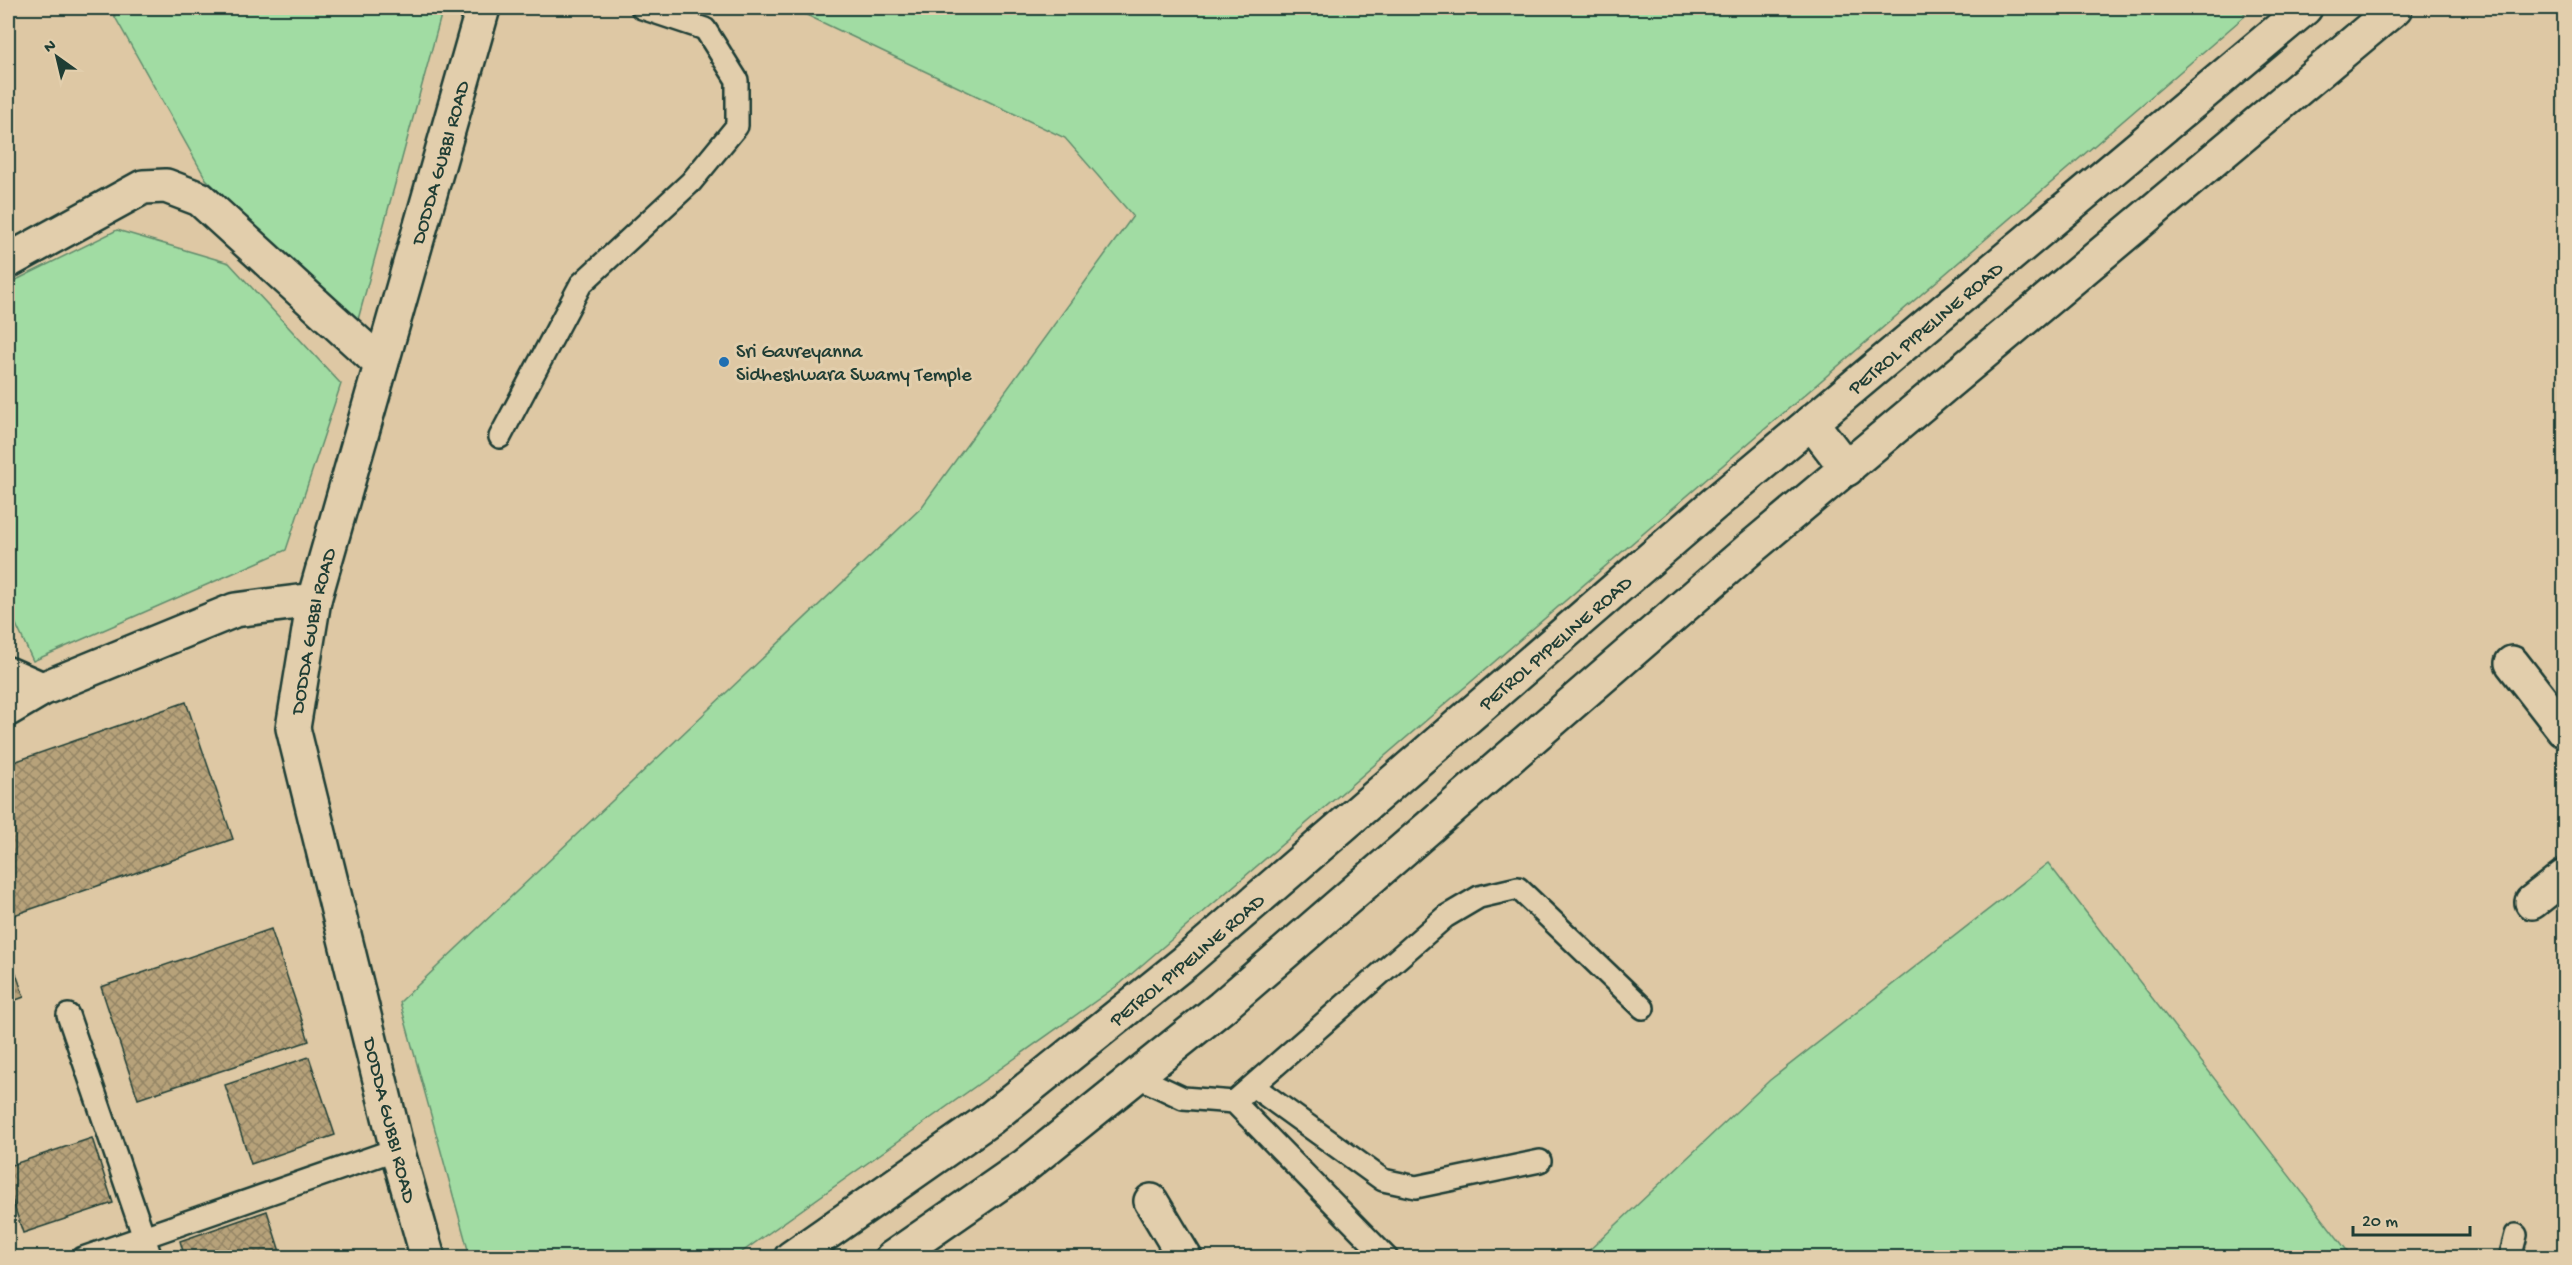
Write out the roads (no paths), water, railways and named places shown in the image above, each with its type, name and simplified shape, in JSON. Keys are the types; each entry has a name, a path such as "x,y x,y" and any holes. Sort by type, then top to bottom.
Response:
{"main road":[{"name":"DODDA GUBBI ROAD","path":"428,1257 397,1149 293,728 314,600 483,8"},
{"name":"PETROL PIPELINE ROAD","path":"791,1257 991,1118 1185,962 1715,503 2305,8"},
{"path":"892,1257 1026,1165 1222,1007 1725,570 2395,8"},
{"path":"9,259 143,187 165,186 200,199 381,364"},
{"path":"1811,422 1846,468"},
{"path":"8,709 42,689 234,610 314,600"},
{"path":"2512,663 2565,730"},
{"path":"8,674 42,689"},
{"path":"2532,902 2565,877"},
{"path":"1152,1201 1185,1257"}],"lane":[{"path":"500,437 581,284 691,182 737,126 737,80 705,30 642,8"},
{"path":"1234,1102 1445,917 1479,897 1518,888 1643,1008"},
{"path":"68,1016 151,1257"},
{"path":"1136,1076 1184,1098 1234,1102 1387,1257"},
{"path":"1253,1086 1383,1180 1416,1187 1540,1161"},
{"path":"83,1257 397,1149"},
{"path":"2510,1257 2516,1235"}],"place":[{"name":"Sri Gavreyanna Sidheshwara Swamy Temple","path":"724,362"}]}
